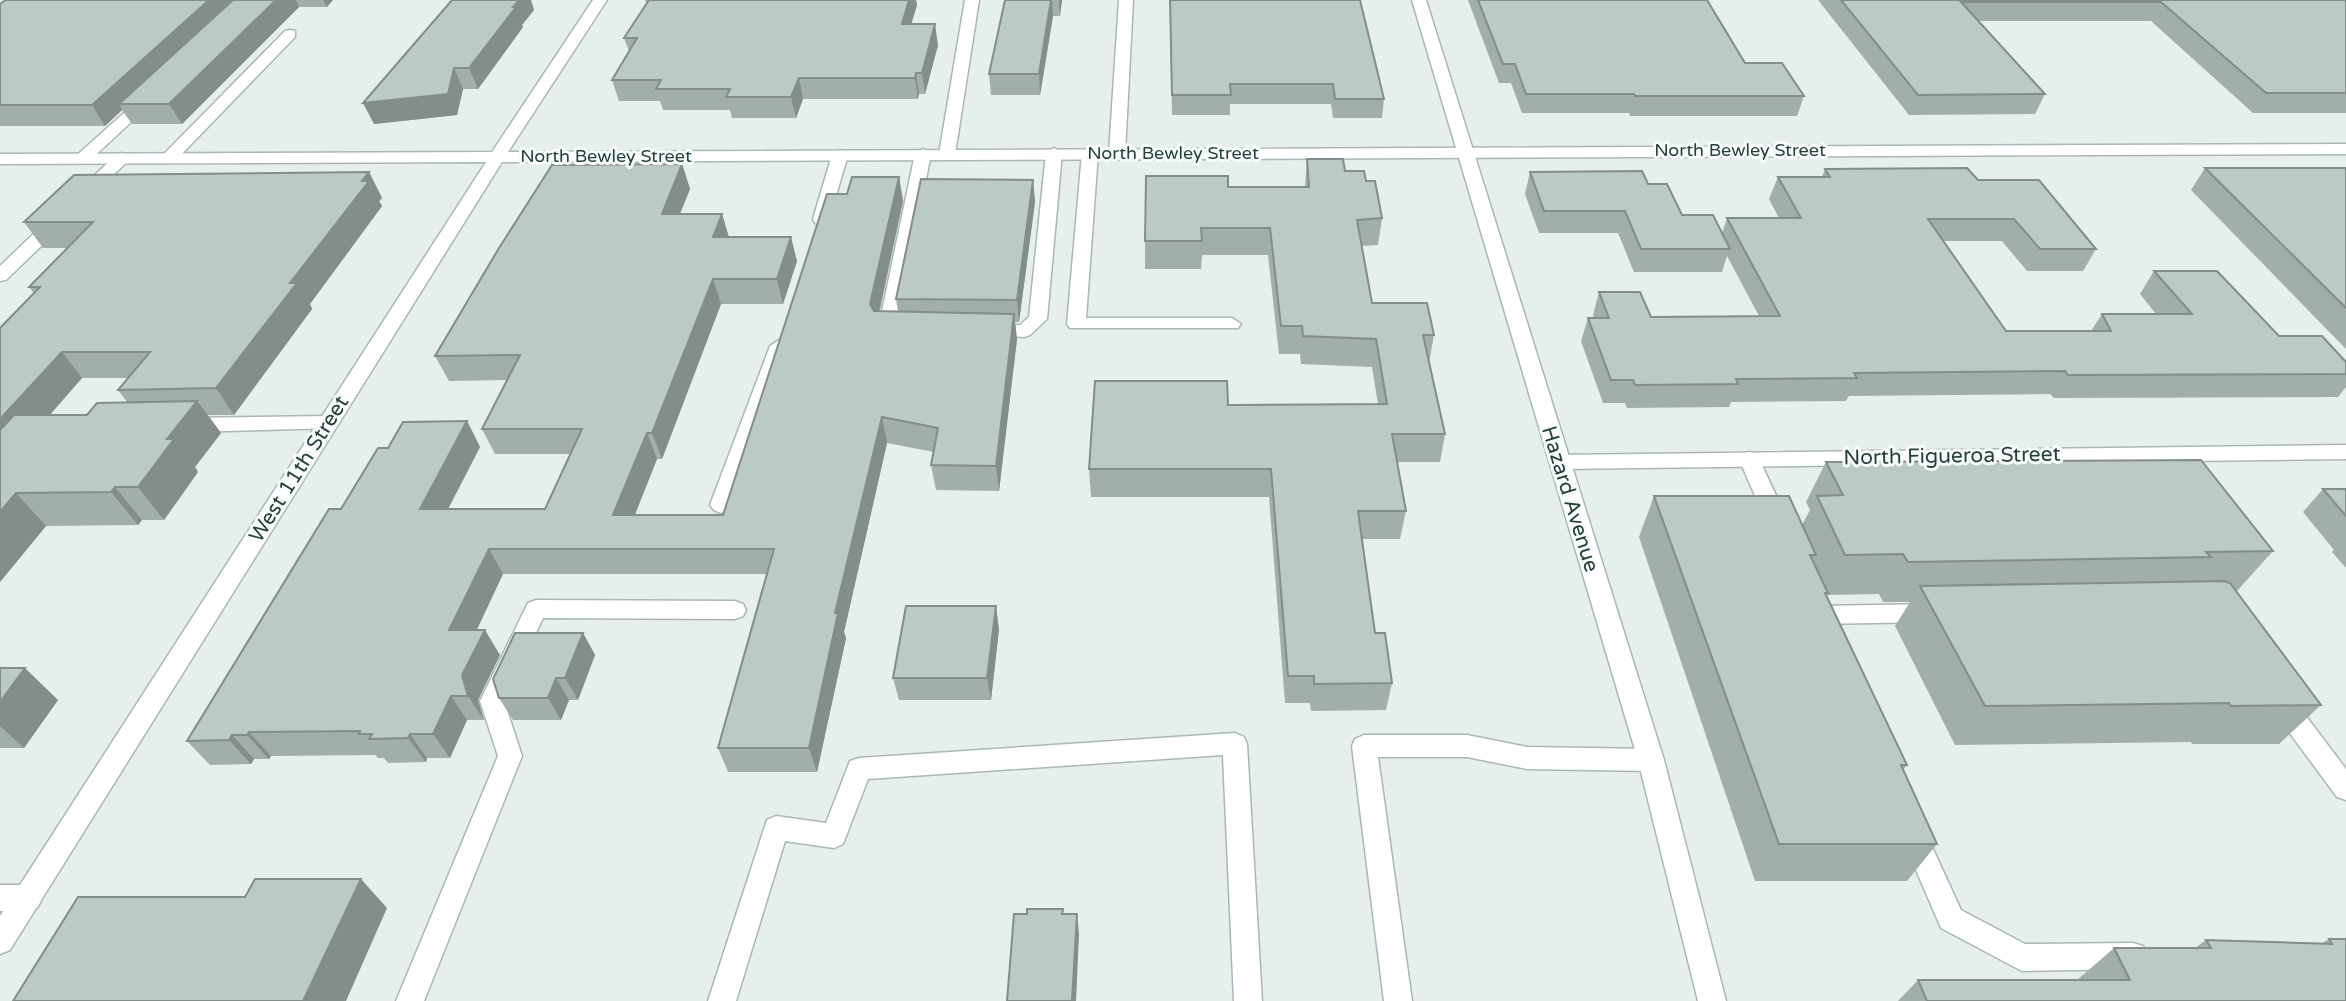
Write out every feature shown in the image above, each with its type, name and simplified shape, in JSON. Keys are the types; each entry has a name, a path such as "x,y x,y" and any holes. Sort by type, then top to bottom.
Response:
{"street":[{"name":"West 11th Street","path":"0,941 497,157 600,0"},
{"path":"947,154 972,0"},
{"path":"1117,153 1126,0"},
{"name":"Hazard Avenue","path":"1419,0 1651,760 1712,1001"},
{"path":"169,158 290,34"},
{"path":"83,158 164,84"},
{"name":"North Bewley Street","path":"0,159 2346,149"},
{"path":"973,331 1024,331 1038,319 1054,153"},
{"path":"1090,153 1076,324 1232,324"},
{"path":"911,331 887,330 923,154"},
{"path":"817,230 839,155"},
{"path":"0,276 122,158"},
{"path":"721,505 786,328"},
{"path":"163,426 328,423"},
{"name":"North Figueroa Street","path":"1559,462 2346,452"},
{"path":"1749,459 1786,543"},
{"path":"1829,640 1812,603 1956,613"},
{"path":"410,1001 510,756 492,701 536,609 735,610"},
{"path":"2272,689 2346,789"},
{"path":"722,1001 776,828 834,836 859,769 1235,744 1248,1001"},
{"path":"1398,1001 1364,746 1467,746 1527,758 1651,760"},
{"path":"1901,805 1951,919 2022,958 2157,956"},
{"path":"0,898 28,898"}],"building":[{"path":"6,0 209,0 92,105 0,105 0,4"},
{"path":"233,0 276,0 169,104 119,104"},
{"path":"452,0 519,0 469,68 454,68 448,94 363,103"},
{"path":"649,0 909,0 902,24 935,24 922,73 916,73 915,78 799,78 791,97 726,97 730,89 656,89 661,80 612,80 637,38 624,38"},
{"path":"1005,0 1051,0 1039,74 989,74"},
{"path":"1170,0 1360,0 1384,99 1335,99 1333,84 1230,84 1231,95 1172,95"},
{"path":"1478,0 1707,0 1745,63 1782,63 1804,96 1526,94 1515,64 1503,64"},
{"path":"1841,0 2346,0 2346,93 2266,93 2161,2 1961,2 2045,94 1918,95"},
{"path":"1307,159 1343,159 1345,171 1364,171 1366,181 1375,181 1382,218 1357,220 1372,303 1427,303 1434,335 1423,335 1445,434 1392,434 1406,511 1358,511 1375,633 1385,633 1392,683 1314,684 1314,676 1288,676 1271,469 1089,469 1095,381 1227,381 1228,405 1387,404 1376,339 1303,336 1302,326 1281,326 1270,228 1201,228 1202,241 1145,241 1146,176 1228,176 1228,187 1309,187"},
{"path":"682,164 662,214 722,214 713,237 791,237 777,279 713,279 652,433 647,433 613,515 723,515 827,194 847,194 852,177 899,177 870,304 874,311 1014,314 996,466 931,465 938,428 882,417 835,613 838,613 809,748 718,748 774,549 489,549 449,630 485,630 462,675 468,696 451,696 433,734 369,739 372,734 359,734 360,731 249,732 247,735 232,735 229,740 187,741 329,509 341,509 378,448 388,448 403,422 467,421 420,509 545,509 582,429 482,429 520,355 435,356 552,165"},
{"path":"1967,168 1978,180 2039,180 2096,249 2040,249 2014,219 1928,219 2006,331 2111,331 2102,314 2192,314 2154,271 2217,271 2279,336 2322,336 2346,362 2346,374 2068,375 2065,371 1854,373 1857,378 1736,379 1738,384 1635,385 1633,380 1611,380 1588,318 1609,318 1599,292 1640,292 1651,317 1780,316 1727,218 1801,218 1778,177 1830,177 1825,169"},
{"path":"2205,168 2346,168 2346,308"},
{"path":"1642,171 1648,184 1667,184 1682,215 1713,215 1730,249 1641,249 1625,211 1544,211 1530,172"},
{"path":"369,172 362,181 369,181 290,283 297,283 216,388 118,390 150,352 62,352 0,419 0,328 40,287 29,287 93,222 24,222 74,175"},
{"path":"921,179 1033,180 1017,300 896,299"},
{"path":"197,401 167,439 174,439 138,487 115,487 111,492 16,493 0,512 0,430 14,415 87,415 97,403"},
{"path":"2201,460 2273,551 2206,552 2211,557 1908,562 1903,554 1845,555 1817,496 1843,495 1826,462"},
{"path":"2323,489 2346,489 2346,516"},
{"path":"1654,496 1789,496 1816,555 1810,555 1828,593 1825,593 1907,765 1901,765 1937,844 1779,844"},
{"path":"2230,583 2321,705 2231,706 2229,703 1985,706 1920,586"},
{"path":"906,606 996,606 987,678 893,678"},
{"path":"515,633 583,633 565,678 556,678 548,698 499,698 493,679"},
{"path":"0,668 25,668 0,702"},
{"path":"255,879 361,879 303,1001 13,1001 78,897 245,897"},
{"path":"1027,909 1063,909 1062,914 1077,914 1072,1001 1007,1001 1014,914 1027,914"},
{"path":"2329,939 2346,939 2346,1001 1927,1001 1918,980 2130,980 2114,948 2211,948 2206,940 2332,944"}]}
